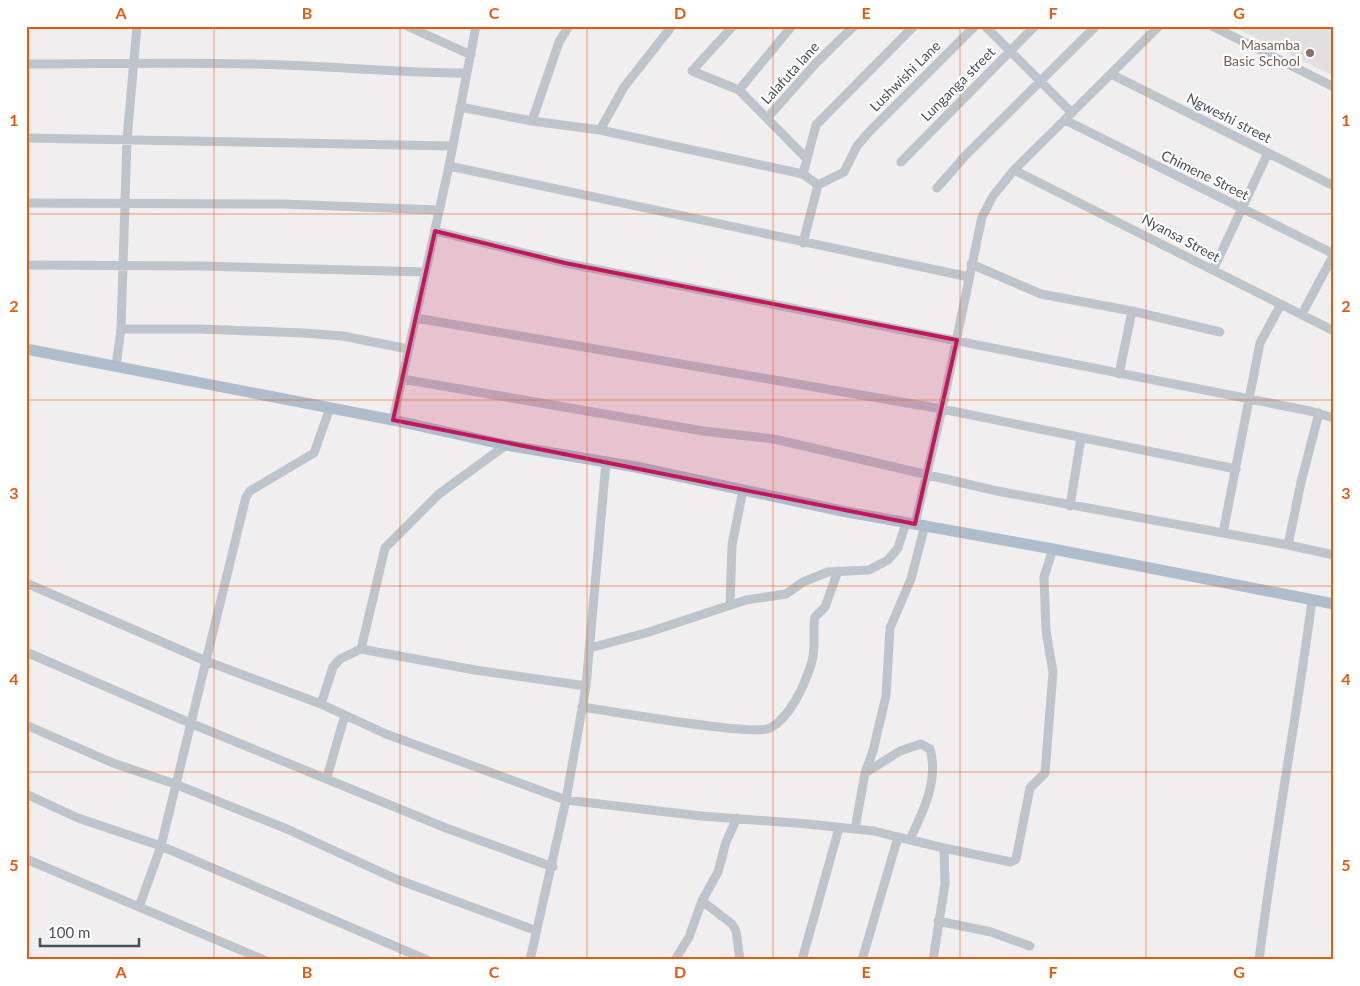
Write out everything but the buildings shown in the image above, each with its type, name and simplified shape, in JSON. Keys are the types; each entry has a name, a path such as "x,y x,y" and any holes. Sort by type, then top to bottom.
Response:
{"main road":[{"path":"26,349 393,420 506,445 606,462 915,524 1053,548 1334,604"}],"street":[{"path":"116,366 121,329 127,140 138,26"},
{"path":"407,26 471,55"},
{"path":"393,420 449,166 476,26"},
{"path":"532,121 558,42 569,26"},
{"path":"600,130 624,87 672,26"},
{"path":"733,26 692,69 693,72 740,90 806,158"},
{"path":"740,90 792,26"},
{"name":"Lalafuta lane","path":"768,117 822,57 854,26"},
{"path":"803,174 816,125 914,26"},
{"name":"Lushwishi Lane","path":"818,185 840,176 848,165 857,146 884,115 974,26"},
{"path":"986,26 1072,113"},
{"name":"Lunganga street","path":"901,162 1036,26"},
{"path":"936,188 966,155 1096,26"},
{"path":"855,829 865,773 873,752 886,696 890,628 913,573 915,524 942,409 982,217 992,196 1014,170 1159,26"},
{"path":"1212,26 1334,87"},
{"path":"26,64 250,64 361,68 399,73 467,73"},
{"name":"Ngweshi street","path":"1111,74 1334,186"},
{"path":"460,107 532,121 600,130 803,174 818,185 803,243"},
{"name":"Chimene Street","path":"1064,120 1334,254"},
{"path":"26,138 452,146"},
{"path":"1213,270 1268,153"},
{"path":"449,166 969,277"},
{"name":"Nyansa Street","path":"1014,170 1334,331"},
{"path":"26,203 283,204 438,210"},
{"path":"435,231 565,262 1319,413 1334,418"},
{"path":"1302,314 1334,254"},
{"path":"971,264 1041,294 1132,311 1220,332"},
{"path":"26,265 200,266 426,272"},
{"path":"1223,533 1260,343 1281,304"},
{"path":"1120,374 1132,311"},
{"path":"416,318 942,409 1236,469"},
{"path":"121,329 200,329 304,333 343,336 408,350"},
{"path":"402,379 703,431 774,439 1070,506 1334,554"},
{"path":"139,907 161,846 246,497 250,490 314,453 330,408"},
{"path":"1288,545 1301,482 1319,413"},
{"path":"1070,506 1081,438"},
{"path":"361,649 385,548 439,494 506,445"},
{"path":"530,960 553,867 586,686 606,462"},
{"path":"730,605 732,545 743,490"},
{"path":"590,648 649,632 761,596 786,594 811,578 828,572 869,570 888,560 915,524"},
{"path":"26,583 206,661 321,704 386,734 566,800 855,829 910,839 1011,862 1016,859 1030,788 1045,773 1053,672 1046,631 1044,577 1053,548"},
{"path":"582,707 733,729 768,729 776,725 793,703 810,668 815,649 815,616 824,607 838,571"},
{"path":"1259,960 1277,820 1301,685 1312,600"},
{"path":"321,704 334,667 340,659 361,649 475,670 586,686"},
{"path":"26,652 190,723 327,777 446,828 553,867"},
{"path":"327,777 344,715"},
{"path":"26,725 113,763 175,784 287,829 396,879 537,931"},
{"path":"865,773 915,744 926,745 930,749 932,763 928,800 910,839"},
{"path":"26,794 78,818 161,846 427,960"},
{"path":"675,960 689,937 702,901 718,872 722,852 737,818"},
{"path":"802,960 839,828"},
{"path":"862,960 898,837"},
{"path":"933,960 945,884 944,848"},
{"path":"26,859 264,960"},
{"path":"702,901 732,924 736,931 740,960"},
{"path":"938,921 991,932 1030,946"}],"highlighted area":[{"path":"435,231 565,263 957,340 915,524 393,420"}],"shaded area":[{"name":"Masamba Basic School","path":"1241,26 1334,26 1334,76 1238,29"}],"place":[{"name":"Masamba Basic School","path":"1310,53"}]}
